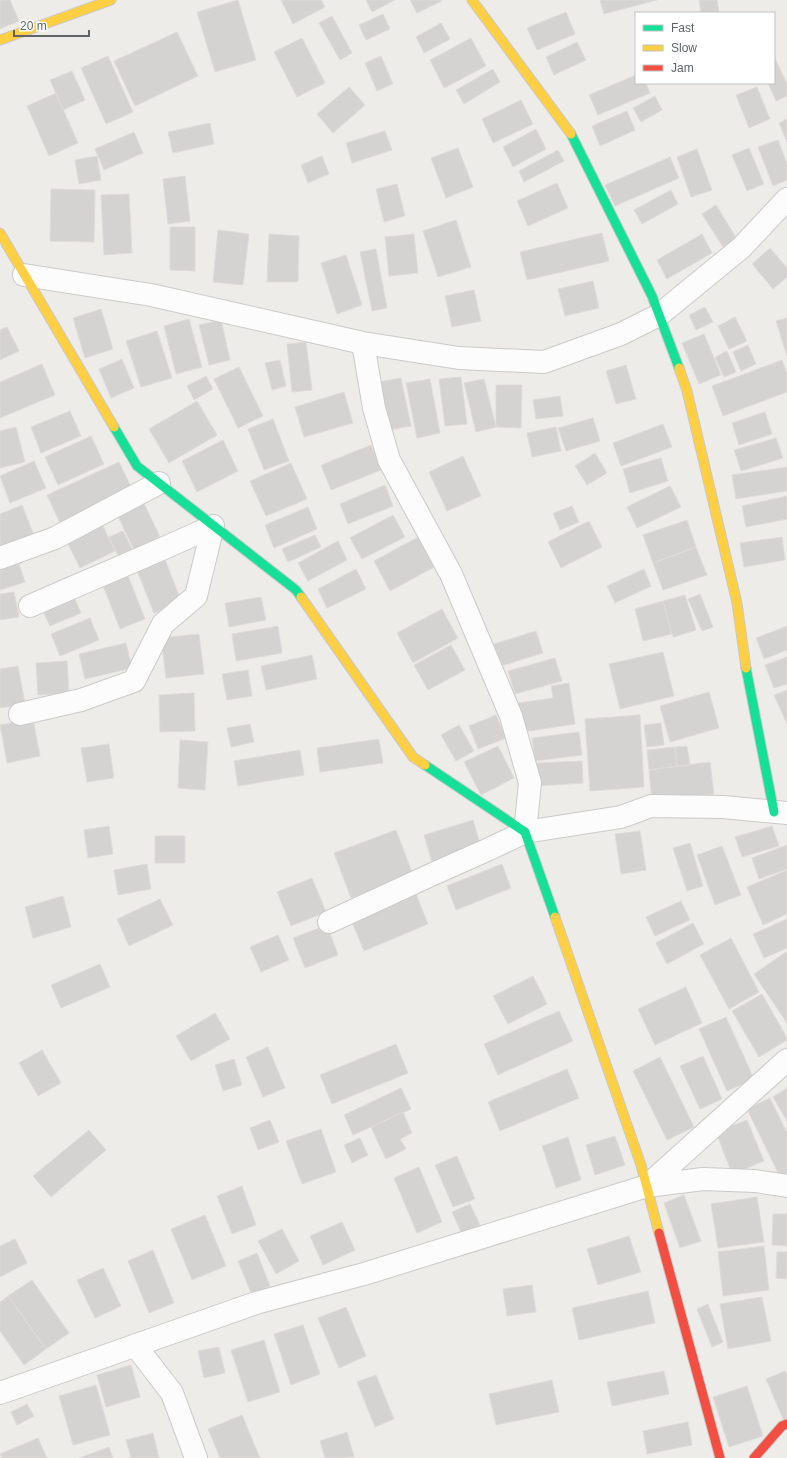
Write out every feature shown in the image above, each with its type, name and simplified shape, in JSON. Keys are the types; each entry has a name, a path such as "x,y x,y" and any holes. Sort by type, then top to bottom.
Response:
{"street":[{"path":"0,40 111,0"},
{"path":"329,922 525,832 621,817 651,806 723,806 781,812 748,684 737,603 687,391 652,296 574,138 472,0"},
{"path":"24,275 151,295 363,343 459,358 544,362 621,334 659,315 741,248 787,199"},
{"path":"0,234 137,466 296,590 413,757 525,832"},
{"path":"363,343 374,408 389,460 451,574 511,716 530,783 525,832 638,1157 720,1458"},
{"path":"0,558 55,538 160,483"},
{"path":"30,606 91,578 213,526"},
{"path":"20,714 81,700 134,681 163,624 196,596 213,526"},
{"path":"646,1186 787,1060"},
{"path":"0,1393 256,1303 364,1274 646,1186 703,1180 754,1181 787,1186"},
{"path":"135,1346 172,1393 196,1458"},
{"path":"754,1458 782,1426 787,1424"}],"building":[{"path":"0,0 10,0 19,21 0,29"},
{"path":"238,0 256,60 215,72 197,12"},
{"path":"281,0 321,0 325,7 293,24"},
{"path":"366,0 395,0 372,12"},
{"path":"410,0 441,0 442,1 417,13"},
{"path":"600,0 657,0 604,14"},
{"path":"699,0 717,0 719,12 701,12"},
{"path":"566,12 575,34 537,50 527,28"},
{"path":"383,14 390,29 366,40 359,25"},
{"path":"332,16 352,53 340,60 319,23"},
{"path":"441,23 450,39 424,53 416,37"},
{"path":"177,32 198,76 135,106 114,61"},
{"path":"302,38 325,83 297,97 274,52"},
{"path":"471,38 486,66 444,88 430,60"},
{"path":"577,42 586,60 554,75 546,57"},
{"path":"108,56 133,112 106,124 81,68"},
{"path":"381,56 393,84 377,91 365,63"},
{"path":"775,58 787,84 787,96 776,101 768,84 775,84"},
{"path":"493,69 500,82 464,104 456,90"},
{"path":"72,71 85,100 63,110 50,80"},
{"path":"635,75 635,84 646,84 650,93 598,115 589,95"},
{"path":"349,87 365,105 333,133 317,114"},
{"path":"757,87 770,119 749,128 736,95"},
{"path":"56,93 78,143 49,156 27,106"},
{"path":"655,96 662,110 641,122 633,108"},
{"path":"521,100 533,124 493,143 482,119"},
{"path":"627,111 635,130 600,146 592,126"},
{"path":"787,119 787,142 779,123"},
{"path":"210,123 214,144 173,153 168,132"},
{"path":"536,129 546,149 513,167 503,147"},
{"path":"385,131 392,150 352,163 346,143"},
{"path":"134,132 143,153 104,170 95,149"},
{"path":"778,140 787,164 787,180 773,186 758,147"},
{"path":"458,148 473,187 446,198 431,158"},
{"path":"749,148 764,184 747,191 732,155"},
{"path":"697,149 712,190 691,197 677,157"},
{"path":"558,150 564,161 524,182 519,171"},
{"path":"97,156 101,180 79,184 75,160"},
{"path":"322,156 329,174 308,183 301,165"},
{"path":"670,157 679,178 615,206 605,185"},
{"path":"185,176 190,221 168,224 163,179"},
{"path":"557,183 568,208 528,226 517,201"},
{"path":"397,184 405,216 384,222 376,189"},
{"path":"51,189 95,190 94,242 50,241"},
{"path":"671,190 678,204 642,224 634,210"},
{"path":"129,194 132,253 104,255 101,195"},
{"path":"716,205 737,239 723,247 702,214"},
{"path":"456,220 471,267 438,277 423,231"},
{"path":"170,227 195,227 195,271 170,270"},
{"path":"218,230 249,234 243,285 213,282"},
{"path":"602,233 609,261 527,280 520,252"},
{"path":"269,234 299,236 298,282 267,282"},
{"path":"414,234 418,273 389,276 385,237"},
{"path":"702,234 712,253 667,279 657,260"},
{"path":"770,248 787,268 787,277 773,289 752,264"},
{"path":"376,249 387,308 372,311 360,252"},
{"path":"346,255 362,305 337,314 321,263"},
{"path":"593,281 599,308 565,316 558,289"},
{"path":"474,290 481,321 452,327 445,296"},
{"path":"705,307 713,322 696,330 689,315"},
{"path":"101,309 113,349 85,358 73,318"},
{"path":"735,317 747,341 729,349 718,326"},
{"path":"787,318 787,356 776,321"},
{"path":"189,319 202,367 176,374 164,326"},
{"path":"221,320 230,360 209,365 199,325"},
{"path":"7,327 19,351 0,360 0,330"},
{"path":"157,331 172,378 141,387 126,341"},
{"path":"704,334 721,375 699,384 682,343"},
{"path":"306,342 312,390 292,392 287,344"},
{"path":"748,345 756,364 741,371 733,352"},
{"path":"727,351 736,372 724,377 715,357"},
{"path":"122,359 134,388 111,398 99,369"},
{"path":"280,360 286,386 272,390 265,363"},
{"path":"782,360 787,374 787,392 723,416 712,386"},
{"path":"42,364 55,395 0,418 0,382"},
{"path":"626,365 636,399 616,404 606,371"},
{"path":"239,367 263,416 238,428 214,379"},
{"path":"206,376 213,389 194,400 187,386"},
{"path":"461,377 467,424 445,426 439,379"},
{"path":"401,378 411,426 389,430 379,382"},
{"path":"430,379 440,433 417,438 406,383"},
{"path":"484,379 496,427 476,432 464,383"},
{"path":"496,385 522,385 521,428 496,427"},
{"path":"344,392 353,423 304,437 295,407"},
{"path":"560,396 563,416 536,419 533,400"},
{"path":"197,401 217,435 169,463 149,429"},
{"path":"70,411 81,436 41,453 31,427"},
{"path":"765,412 772,434 739,445 732,423"},
{"path":"593,418 600,441 566,451 558,428"},
{"path":"273,419 289,461 264,470 248,429"},
{"path":"663,424 672,447 621,466 613,443"},
{"path":"16,427 25,462 0,468 0,431"},
{"path":"556,427 561,451 532,457 527,433"},
{"path":"91,436 104,464 58,485 45,457"},
{"path":"776,438 783,458 741,471 734,450"},
{"path":"223,440 238,471 197,492 182,461"},
{"path":"371,445 381,470 331,490 321,465"},
{"path":"595,453 607,473 587,485 575,466"},
{"path":"463,456 481,496 447,511 429,472"},
{"path":"661,458 668,481 630,493 623,469"},
{"path":"34,461 46,488 10,503 0,476"},
{"path":"119,462 132,489 60,523 47,495"},
{"path":"291,463 307,499 266,516 250,481"},
{"path":"787,467 787,491 736,499 732,475"},
{"path":"385,485 393,506 348,524 340,504"},
{"path":"670,486 681,507 637,528 627,507"},
{"path":"787,496 787,519 746,527 742,506"},
{"path":"144,503 160,537 134,550 118,516"},
{"path":"22,505 35,538 0,552 0,514"},
{"path":"572,506 579,522 560,530 553,513"},
{"path":"308,507 317,529 274,548 265,525"},
{"path":"393,515 405,537 362,559 350,538"},
{"path":"687,520 696,547 653,563 643,535"},
{"path":"589,521 602,547 561,568 548,542"},
{"path":"101,522 115,551 80,568 66,540"},
{"path":"123,531 132,549 118,556 109,537"},
{"path":"315,535 321,547 288,562 282,549"},
{"path":"420,536 436,566 390,591 374,561"},
{"path":"782,537 785,560 744,567 740,543"},
{"path":"338,541 347,560 308,581 298,563"},
{"path":"696,547 707,575 663,590 653,563"},
{"path":"164,557 182,603 154,613 136,568"},
{"path":"18,561 25,582 0,590 0,566"},
{"path":"356,569 366,589 327,608 318,589"},
{"path":"644,569 651,586 615,603 607,586"},
{"path":"127,573 145,619 120,629 102,583"},
{"path":"14,592 19,617 0,620 0,594"},
{"path":"700,594 713,627 702,631 688,599"},
{"path":"73,595 81,613 50,626 42,609"},
{"path":"685,595 696,630 674,637 663,601"},
{"path":"261,597 266,620 229,627 225,603"},
{"path":"663,601 672,634 643,641 635,609"},
{"path":"442,609 458,638 413,663 397,633"},
{"path":"90,618 99,640 60,656 51,634"},
{"path":"278,626 282,653 236,661 232,634"},
{"path":"787,626 787,650 764,659 756,638"},
{"path":"536,631 543,653 501,666 494,644"},
{"path":"199,634 204,674 166,678 161,638"},
{"path":"126,643 132,668 85,679 79,654"},
{"path":"451,645 465,670 428,690 414,665"},
{"path":"663,652 674,696 620,709 609,664"},
{"path":"312,655 317,679 266,690 261,666"},
{"path":"787,657 787,684 774,688 765,665"},
{"path":"555,658 562,681 515,694 508,671"},
{"path":"67,661 69,693 38,695 36,663"},
{"path":"18,666 25,704 0,708 0,669"},
{"path":"248,670 252,696 227,700 222,674"},
{"path":"569,683 575,724 523,732 518,703 553,698 551,686"},
{"path":"787,690 787,724 774,695"},
{"path":"709,692 719,728 670,742 660,706"},
{"path":"194,693 195,731 160,732 159,695"},
{"path":"496,715 506,738 478,749 469,726"},
{"path":"640,715 644,787 590,791 585,719"},
{"path":"33,719 40,756 7,763 0,725"},
{"path":"661,723 664,745 647,747 644,725"},
{"path":"250,724 254,742 231,747 227,728"},
{"path":"459,725 474,751 456,761 441,735"},
{"path":"579,732 582,755 535,761 532,738"},
{"path":"379,739 383,763 320,772 317,748"},
{"path":"180,740 208,742 205,790 178,788"},
{"path":"109,744 114,778 87,782 81,748"},
{"path":"498,746 514,778 481,795 464,762"},
{"path":"687,746 690,765 677,766 675,747"},
{"path":"675,747 677,766 649,770 647,750"},
{"path":"300,750 304,775 238,786 234,761"},
{"path":"582,761 583,783 538,786 537,763"},
{"path":"710,762 714,794 652,801 649,770"},
{"path":"473,820 482,851 433,866 424,835"},
{"path":"109,826 113,854 88,858 84,830"},
{"path":"772,826 779,846 742,857 735,837"},
{"path":"396,830 413,875 351,898 334,853"},
{"path":"640,831 646,870 621,874 615,834"},
{"path":"155,836 185,836 185,863 155,863"},
{"path":"690,843 703,886 687,891 673,848"},
{"path":"787,845 787,869 759,879 752,858"},
{"path":"722,846 741,895 715,905 697,855"},
{"path":"147,864 151,889 118,895 114,870"},
{"path":"502,864 511,888 456,910 447,886"},
{"path":"787,870 787,914 763,925 747,887"},
{"path":"312,878 326,912 291,926 277,892"},
{"path":"414,889 428,924 364,951 350,917"},
{"path":"63,896 71,927 33,938 25,907"},
{"path":"160,899 173,925 129,946 117,919"},
{"path":"681,901 690,920 655,936 646,917"},
{"path":"787,919 787,948 764,958 753,934"},
{"path":"693,923 704,944 667,964 656,943"},
{"path":"327,925 338,955 305,968 293,938"},
{"path":"278,935 289,960 261,972 250,947"},
{"path":"731,938 759,992 729,1009 700,955"},
{"path":"786,952 787,954 787,1023 754,974"},
{"path":"100,964 110,987 61,1008 51,985"},
{"path":"533,976 547,1004 508,1024 493,996"},
{"path":"686,987 702,1023 655,1045 638,1009"},
{"path":"762,994 787,1040 759,1057 732,1011"},
{"path":"559,1011 573,1041 498,1075 484,1044"},
{"path":"215,1013 230,1039 191,1061 176,1036"},
{"path":"726,1017 754,1079 727,1091 699,1029"},
{"path":"396,1044 408,1073 332,1104 320,1075"},
{"path":"268,1047 285,1088 263,1097 246,1057"},
{"path":"42,1050 61,1083 38,1096 19,1063"},
{"path":"703,1056 722,1099 700,1109 680,1066"},
{"path":"660,1057 694,1127 667,1140 633,1071"},
{"path":"234,1059 242,1085 223,1091 215,1065"},
{"path":"567,1069 579,1098 500,1131 488,1102"},
{"path":"401,1088 411,1109 353,1135 344,1115"},
{"path":"787,1088 787,1121 773,1097"},
{"path":"770,1098 787,1133 787,1173 780,1177 747,1109"},
{"path":"403,1112 412,1133 400,1139 406,1149 386,1159 371,1127"},
{"path":"270,1120 279,1142 258,1150 250,1128"},
{"path":"747,1120 764,1161 732,1174 716,1132"},
{"path":"321,1129 336,1172 302,1184 286,1141"},
{"path":"89,1130 106,1150 51,1197 33,1176"},
{"path":"615,1136 625,1165 595,1175 586,1145"},
{"path":"568,1137 581,1180 556,1188 542,1146"},
{"path":"360,1138 368,1155 352,1163 344,1145"},
{"path":"457,1156 475,1199 453,1207 435,1165"},
{"path":"419,1167 442,1222 417,1233 394,1178"},
{"path":"242,1186 256,1225 232,1234 217,1196"},
{"path":"684,1195 701,1241 680,1248 664,1203"},
{"path":"757,1197 764,1242 718,1248 711,1204"},
{"path":"470,1204 480,1225 462,1234 452,1212"},
{"path":"773,1214 787,1214 787,1246 772,1245"},
{"path":"205,1215 226,1266 192,1280 171,1229"},
{"path":"342,1222 355,1250 323,1265 310,1236"},
{"path":"282,1229 299,1261 276,1274 258,1241"},
{"path":"629,1236 641,1272 598,1285 587,1249"},
{"path":"15,1239 27,1263 0,1277 0,1246"},
{"path":"764,1246 769,1290 723,1296 718,1252"},
{"path":"153,1250 174,1303 149,1313 128,1261"},
{"path":"777,1252 787,1252 787,1279 776,1278"},
{"path":"257,1253 270,1286 251,1293 238,1261"},
{"path":"103,1268 121,1306 95,1318 77,1280"},
{"path":"32,1280 69,1333 46,1349 8,1296"},
{"path":"532,1285 536,1312 507,1316 503,1289"},
{"path":"648,1291 655,1323 579,1340 572,1308"},
{"path":"8,1296 46,1349 24,1365 0,1331 0,1302"},
{"path":"762,1297 771,1341 728,1349 720,1304"},
{"path":"708,1304 723,1342 712,1347 697,1309"},
{"path":"346,1307 366,1356 339,1368 318,1318"},
{"path":"303,1325 320,1374 291,1385 274,1334"},
{"path":"264,1340 280,1392 248,1402 231,1350"},
{"path":"219,1347 225,1373 204,1378 198,1351"},
{"path":"131,1365 140,1397 106,1407 97,1375"},
{"path":"664,1371 669,1394 612,1406 607,1382"},
{"path":"785,1371 787,1375 787,1419 784,1421 766,1379"},
{"path":"376,1375 394,1419 375,1427 357,1382"},
{"path":"552,1380 559,1412 496,1425 489,1394"},
{"path":"96,1385 110,1435 73,1445 59,1396"},
{"path":"747,1386 763,1436 729,1447 713,1397"},
{"path":"27,1404 34,1416 17,1425 11,1412"},
{"path":"242,1415 260,1458 220,1458 208,1429"},
{"path":"688,1422 692,1445 647,1454 643,1431"},
{"path":"347,1432 354,1457 325,1458 320,1441"},
{"path":"153,1433 159,1458 131,1458 126,1440"},
{"path":"38,1438 47,1458 2,1458 0,1454"},
{"path":"109,1447 113,1458 79,1458"}],"traffic: fast":[{"path":"571,134 652,296 679,368"},
{"path":"114,427 137,466 296,590 301,597"},
{"path":"746,668 774,812"},
{"path":"425,765 525,832 555,917"}],"traffic: slow":[{"path":"0,40 111,0"},
{"path":"472,0 571,134"},
{"path":"0,233 114,427"},
{"path":"679,368 687,391 737,603 746,668"},
{"path":"301,597 413,757 425,765"},
{"path":"555,917 641,1165 659,1233"}],"traffic: jam":[{"path":"659,1233 720,1458"},
{"path":"754,1458 782,1426 787,1424"}]}
